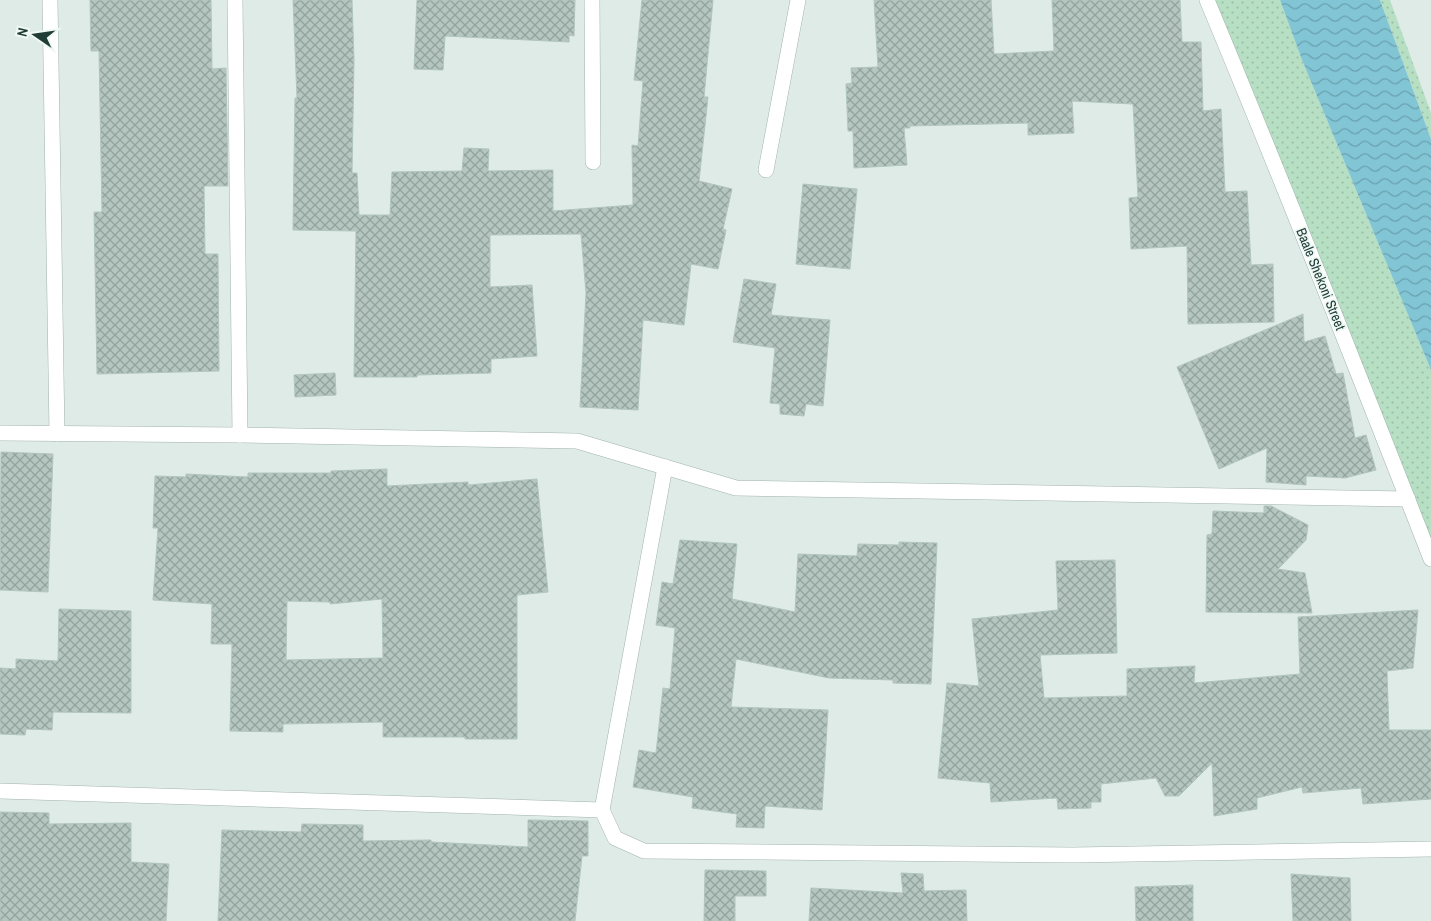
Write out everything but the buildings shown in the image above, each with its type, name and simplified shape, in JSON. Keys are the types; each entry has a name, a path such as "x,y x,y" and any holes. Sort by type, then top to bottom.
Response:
{"street":[{"path":"50,0 57,434"},
{"path":"235,0 240,435"},
{"path":"592,0 593,162"},
{"path":"766,170 798,0"},
{"name":"Baale Shekoni Street","path":"1207,0 1246,93 1431,559"},
{"path":"0,433 240,435 578,442 736,488 1408,499"},
{"path":"665,467 602,810 616,838 644,851 1073,855 1431,849"},
{"path":"0,791 602,810"}],"green space":[{"path":"1211,0 1280,0 1302,60 1431,370 1431,558"},
{"path":"1380,0 1390,0 1431,113 1431,139"}],"water":[{"path":"1280,0 1380,0 1431,139 1431,370 1302,60"}]}
